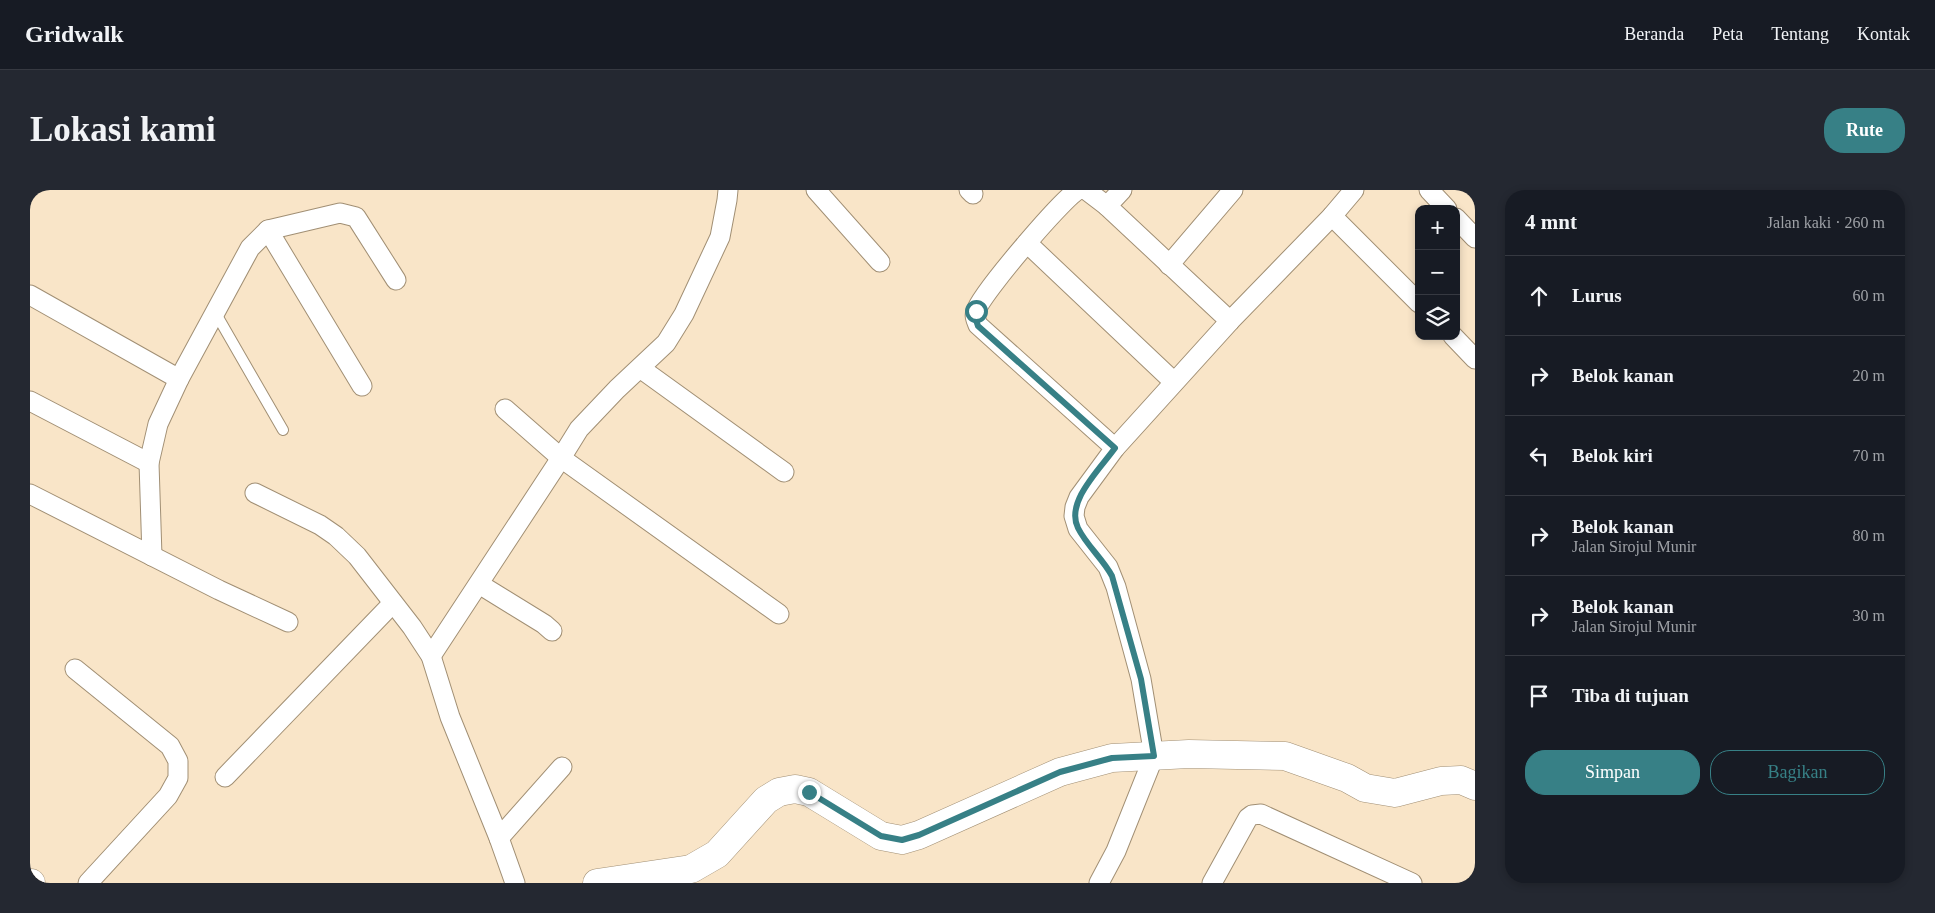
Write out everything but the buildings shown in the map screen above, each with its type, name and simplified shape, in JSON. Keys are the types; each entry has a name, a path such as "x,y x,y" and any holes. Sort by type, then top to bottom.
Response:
{"street":[{"path":"432,656 579,428 666,343 691,299 720,236 728,190"},
{"path":"816,190 880,262"},
{"path":"1078,190 1067,199 1026,243 979,304 975,317 978,326 1115,448"},
{"path":"1087,190 1107,206 1230,321"},
{"path":"1107,206 1122,190"},
{"path":"1169,266 1234,190"},
{"path":"1099,883 1116,851 1154,756 1141,679 1112,576 1078,529 1074,516 1075,507 1079,497 1115,448 1230,321 1332,216 1354,190"},
{"path":"1429,190 1443,205"},
{"path":"152,556 149,463 158,424 179,379 250,248 268,230 340,213 356,217 396,280"},
{"path":"1332,216 1415,298"},
{"path":"1460,222 1475,238"},
{"path":"268,230 362,386"},
{"path":"1026,243 1174,382"},
{"path":"30,295 179,379"},
{"path":"1457,340 1475,359"},
{"path":"640,368 784,472"},
{"path":"30,401 149,463"},
{"path":"506,409 561,458 779,614"},
{"path":"255,493 320,525 336,536 357,556 432,656 450,716 515,883"},
{"path":"30,494 219,590 288,622"},
{"path":"479,584 544,624 552,631"},
{"path":"225,776 393,603"},
{"path":"75,669 170,746 178,761 178,778 168,796 88,883"},
{"path":"597,883 691,869 717,854 766,800 779,792 795,789 809,792 881,836 902,840 919,835 1060,772 1112,758 1190,754 1284,756 1347,778 1365,788 1395,793 1441,781 1461,780 1475,786"},
{"path":"499,838 562,767"},
{"path":"1215,882 1248,818 1261,814 1412,883"}],"lane":[{"path":"215,312 283,430"}],"route":[{"path":"809,792 860,825 881,836 902,840 919,835 1060,772 1112,758 1154,756 1141,679 1116,587 1108,568 1078,529 1074,516 1079,497 1115,448 978,326 975,317 976,311"}]}
